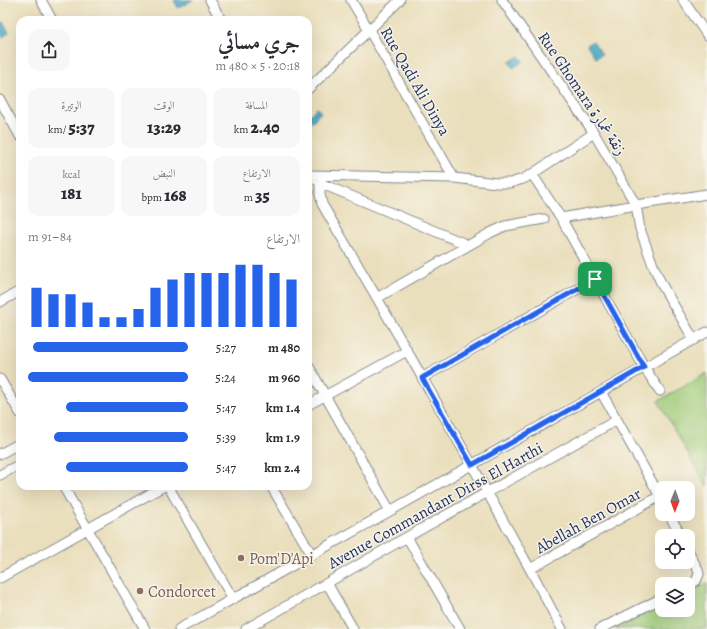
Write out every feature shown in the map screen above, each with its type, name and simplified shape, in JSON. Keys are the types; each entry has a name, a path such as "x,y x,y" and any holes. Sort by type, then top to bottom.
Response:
{"street":[{"path":"41,0 50,16"},
{"path":"210,0 219,16"},
{"name":"Rue Qadi Ali Dinya","path":"351,0 454,178"},
{"path":"312,85 400,0"},
{"name":"Rue Ghomara زنقة غمارة","path":"502,0 594,133 636,205"},
{"path":"683,0 707,35"},
{"path":"0,100 16,129"},
{"path":"312,175 454,178 510,183 523,179 532,174 594,133"},
{"path":"532,174 561,218 644,367 660,390"},
{"path":"312,177 320,183 468,245"},
{"path":"320,183 320,199 322,204 488,493 562,629"},
{"path":"561,218 707,194"},
{"path":"636,205 640,230 653,265 662,285 694,340"},
{"path":"377,298 490,233 505,226 544,219"},
{"path":"422,378 595,279"},
{"path":"0,302 16,293"},
{"path":"179,629 707,332"},
{"path":"312,403 407,350"},
{"path":"312,372 390,511"},
{"path":"0,379 16,405"},
{"path":"601,392 655,487"},
{"name":"Avenue Commandant Dirss El Harthi","path":"248,629 407,537 617,420"},
{"path":"0,454 16,445"},
{"path":"0,476 16,466"},
{"path":"65,490 145,629"},
{"path":"0,578 157,490"},
{"path":"170,490 233,599"},
{"path":"273,490 312,555"},
{"name":"Abellah Ben Omar","path":"530,569 655,501"},
{"path":"407,537 460,629"},
{"path":"695,564 699,574 695,582"},
{"path":"327,583 353,629"},
{"path":"600,629 655,602"}],"green space":[{"path":"707,373 707,487 658,401"},
{"path":"707,583 707,629 615,629 655,609 655,617 695,617 695,589"}],"water":[{"path":"174,0 193,0 178,8"},
{"path":"3,22 9,33 3,37 0,32 0,23"},
{"path":"593,41 602,54 596,58 587,45"},
{"path":"519,56 523,61 513,68 509,62"},
{"path":"317,108 321,112 312,122 312,114"}],"place":[{"name":"Pom'D'Api","path":"241,558"},
{"name":"Condorcet","path":"140,591"}],"route":[{"path":"595,279 644,367 472,465 422,378 595,279"}]}
